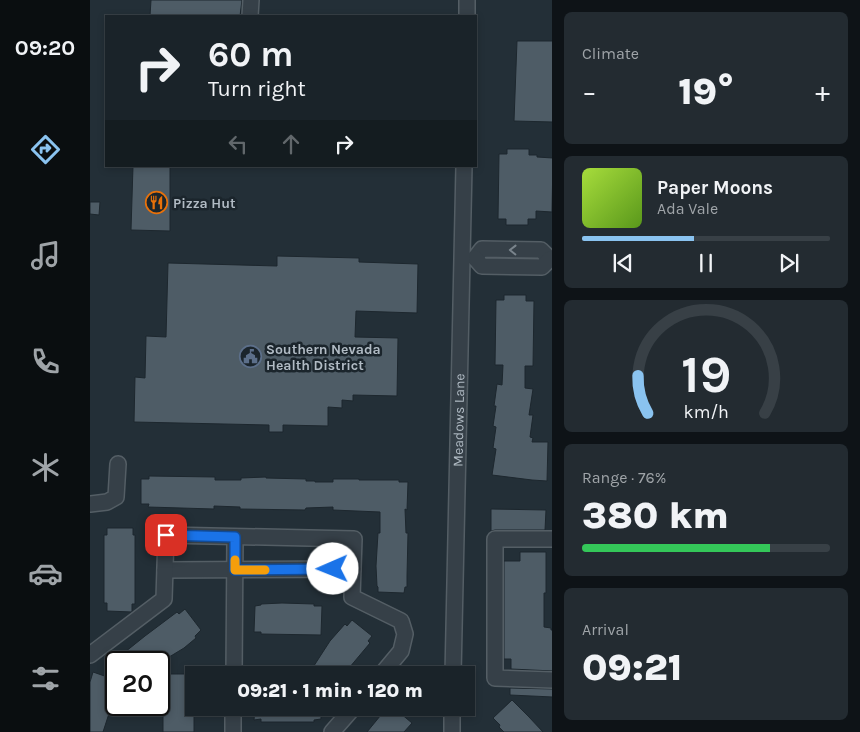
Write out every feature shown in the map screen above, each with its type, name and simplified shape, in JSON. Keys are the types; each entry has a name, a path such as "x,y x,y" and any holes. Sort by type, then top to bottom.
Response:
{"street":[{"path":"250,15 251,0"},
{"path":"467,15 468,0"},
{"name":"Meadows Lane","path":"453,666 469,257 464,167"},
{"path":"469,257 482,249 541,250 551,259"},
{"path":"90,504 108,502 116,497 118,464"},
{"path":"90,656 164,599 166,535 354,539 352,597 401,621 405,634 401,651 388,666"},
{"path":"234,666 235,537"},
{"path":"552,539 496,540 495,678 552,680"},
{"path":"165,570 353,569"},
{"path":"233,716 233,732"},
{"path":"332,732 346,716"},
{"path":"452,716 452,732"}],"building":[{"path":"151,0 242,0 240,15 150,15"},
{"path":"517,41 552,41 552,122 514,121"},
{"path":"507,149 529,149 529,155 552,158 552,212 536,211 536,219 528,219 528,225 506,225 506,219 498,219 499,154 507,154"},
{"path":"133,167 170,167 170,231 131,230"},
{"path":"90,202 100,202 99,215 90,214"},
{"name":"Southern Nevada Health District","path":"277,256 359,258 359,262 418,264 417,313 356,311 355,337 398,338 397,396 353,395 353,401 342,400 342,408 328,407 328,426 283,425 283,432 269,432 269,425 134,422 135,377 145,378 146,336 166,337 168,263 277,266"},
{"path":"504,295 526,295 526,301 534,301 533,366 525,366 525,388 533,389 529,415 533,415 530,437 533,438 532,442 548,442 547,481 492,475 496,449 493,448 496,427 493,426 496,406 494,406 497,384 502,385 503,365 495,365 496,300 504,300"},
{"path":"149,476 215,477 215,480 241,480 241,478 266,477 306,479 306,481 315,482 333,482 333,479 359,479 408,482 407,510 405,509 406,533 408,533 407,587 405,587 404,593 378,592 376,566 378,533 380,533 380,512 333,510 333,507 306,508 305,510 240,509 240,507 214,506 214,509 148,507 149,504 141,504 141,479 149,479"},
{"path":"491,509 546,510 545,530 491,531"},
{"path":"107,528 133,528 133,535 135,535 135,604 132,604 132,612 107,611 107,603 104,603 104,535 107,535"},
{"path":"520,552 546,552 544,627 551,628 552,630 552,671 511,669 511,659 504,659 504,561 520,561"},
{"path":"282,603 322,606 321,635 261,634 261,632 254,632 255,606"},
{"path":"185,609 201,630 195,636 196,638 184,648 170,657 170,651 126,651 177,612 179,614"},
{"path":"352,620 372,636 368,641 370,643 351,666 314,666 330,641 345,624 347,626"},
{"path":"93,672 105,676 105,716 108,716 103,732 90,732 90,682"},
{"path":"170,674 185,674 185,716 194,716 194,732 163,732 163,716 170,716"},
{"path":"510,688 552,689 552,697 510,695"},
{"path":"512,700 543,732 504,732 499,727 500,725 493,718"},
{"path":"254,716 321,716 321,719 314,720 314,722 261,722 261,719 254,720"},
{"path":"380,716 404,716 412,723 404,732 367,732"}],"slow traffic":[{"path":"235,560 235,570 265,570"}],"place":[{"name":"Pizza Hut","path":"157,203"},
{"name":"Southern Nevada Health District","path":"250,357"}],"route":[{"path":"166,535 235,537 235,570 333,569"}]}
